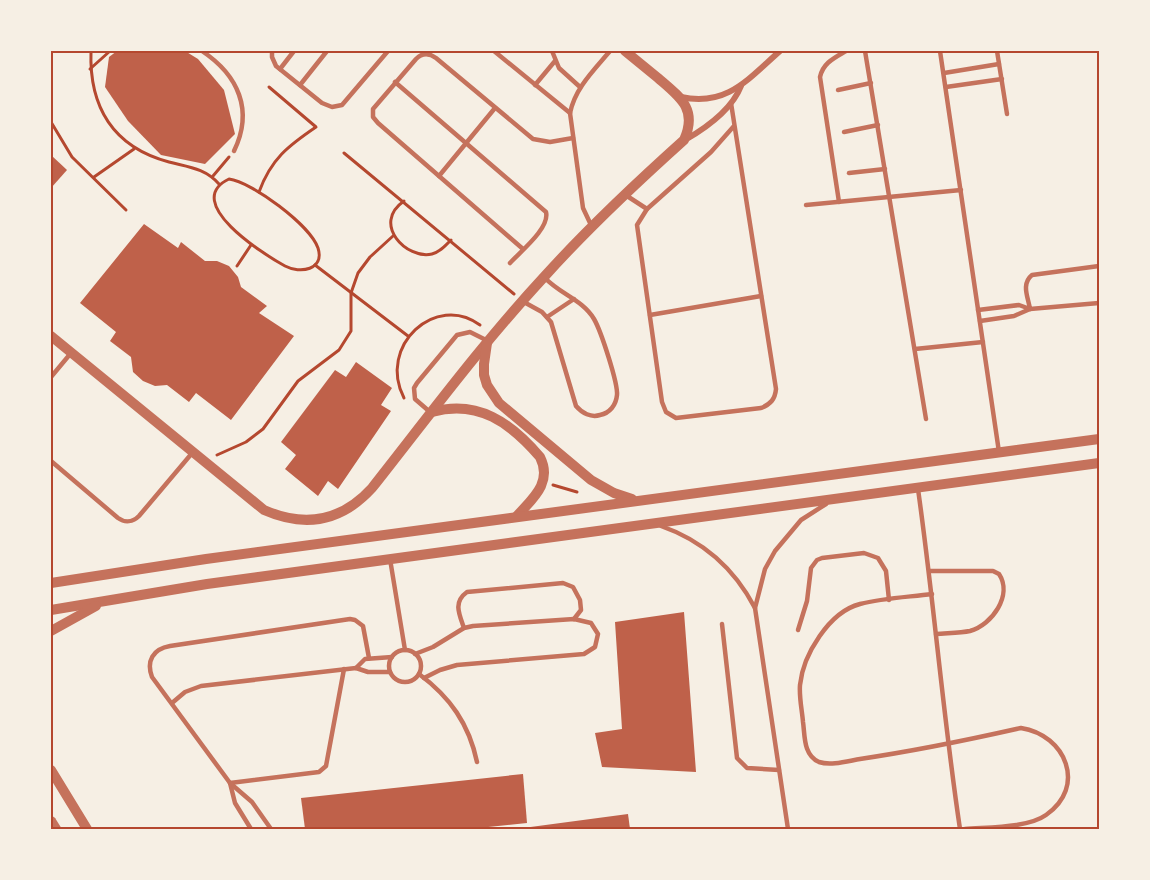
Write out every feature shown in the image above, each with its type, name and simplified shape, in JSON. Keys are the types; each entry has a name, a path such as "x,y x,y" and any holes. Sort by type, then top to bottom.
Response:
{"street":[{"path":"624,51 681,97 689,123 684,140"},
{"path":"681,97 702,100 723,96 742,85 780,51"},
{"path":"51,336 253,502 276,515 302,520 329,517 347,510 363,498 490,337 591,226 684,140 701,129 731,103 742,85"},
{"path":"490,337 484,375 487,386 499,403 591,480 614,493 638,501"},
{"path":"432,412 467,408 480,411 501,421 540,457 544,465 544,482 540,490 516,517"},
{"path":"51,583 206,559 1099,439"},
{"path":"51,610 207,584 1099,464"},
{"path":"51,631 103,602"},
{"path":"51,770 87,829"},
{"path":"51,821 56,829"}],"lane":[{"path":"201,51 228,75 241,102 241,133 234,151"},
{"path":"209,56 213,51"},
{"path":"272,51 274,62 280,69 326,106 337,107 345,101 388,51"},
{"path":"280,69 294,51"},
{"path":"300,85 327,51"},
{"path":"494,51 570,113"},
{"path":"552,51 563,73 580,87"},
{"path":"591,226 583,208 570,113 580,87 610,51"},
{"path":"839,202 820,77 828,61 846,51"},
{"path":"865,51 926,419"},
{"path":"940,51 999,452"},
{"path":"997,51 1007,114"},
{"path":"523,249 373,117 375,106 419,56 428,54 436,58 533,139 550,142 573,138"},
{"path":"536,85 555,61"},
{"path":"944,73 999,64"},
{"path":"946,87 1002,79"},
{"path":"395,82 546,212 544,227 510,263"},
{"path":"838,90 871,84"},
{"path":"731,103 776,389 772,401 761,408 681,419 670,416 662,402 637,232 639,219 647,209 711,152 734,126"},
{"path":"439,176 495,108"},
{"path":"844,132 878,125"},
{"path":"849,173 885,169"},
{"path":"806,205 961,190"},
{"path":"624,194 647,209"},
{"path":"1030,309 1025,287 1032,275 1099,266"},
{"path":"522,301 542,312 553,328 576,406 585,414 598,416 604,414 616,401 616,389 595,320 586,308 543,277"},
{"path":"650,315 761,296"},
{"path":"547,317 574,299"},
{"path":"980,321 1014,316 1030,309 1099,303"},
{"path":"978,310 1019,306 1030,309"},
{"path":"432,412 415,399 414,388 417,383 458,335 470,332 490,337"},
{"path":"915,349 983,342"},
{"path":"51,377 71,353"},
{"path":"51,461 118,518 127,522 139,516 193,452"},
{"path":"918,488 930,572 947,744 960,829"},
{"path":"755,608 765,569 775,551 801,520 836,499"},
{"path":"654,524 690,538 722,561 735,575 755,608 788,829"},
{"path":"798,630 807,601 811,568 822,558 864,553 878,558 886,571 889,600"},
{"path":"390,559 405,650"},
{"path":"930,572 993,572 999,573 1003,583 1001,602 987,621 969,631 936,634"},
{"path":"464,628 458,606 462,596 467,592 563,583 573,587 580,600 580,610 574,619"},
{"path":"932,594 858,605 849,609 826,628 814,645 804,666 800,688 807,749 819,762 831,763 947,744 1021,728 1044,735 1054,742 1066,763 1068,775 1062,799 1046,816 1023,823 965,829"},
{"path":"271,829 252,802 230,783 152,677 150,670 152,656 163,647 350,619 363,626 369,658"},
{"path":"415,654 433,647 464,628 574,619 585,620 596,628 598,641 590,651 584,654 457,665 440,669 424,678"},
{"path":"722,624 737,758 747,768 779,770"},
{"path":"405,650 415,654 421,663 419,674 416,678 406,682 396,680 390,672 392,657 405,650"},
{"path":"356,668 369,658 392,657"},
{"path":"172,703 185,692 201,686 356,668 368,672 390,672"},
{"path":"230,783 323,770 326,766 345,669"},
{"path":"419,674 440,691 458,712 470,735 477,762"},
{"path":"230,783 236,803 251,829"}],"path":[{"path":"91,51 90,69 98,106 120,136 151,157 204,171 213,176 219,184"},
{"path":"90,69 110,51"},
{"path":"259,192 271,166 280,154 316,127 268,87"},
{"path":"51,122 72,157 126,210"},
{"path":"94,177 135,148"},
{"path":"213,176 234,151"},
{"path":"344,153 522,301"},
{"path":"229,179 239,180 259,192 288,214 313,240 318,248 318,257 315,265 308,270 299,272 291,269 251,245 218,211 213,202 214,192 219,184 229,179"},
{"path":"404,201 393,212 390,228 393,236 411,250 426,255 440,250 451,240"},
{"path":"208,465 219,453 246,442 263,429 298,381 339,350 351,331 351,293 358,273 363,265 393,236"},
{"path":"237,266 251,245"},
{"path":"315,265 408,336"},
{"path":"407,404 399,388 396,369 399,351 408,336 422,324 439,317 457,316 475,321 490,337"},
{"path":"544,482 577,492"}],"building":[{"path":"117,51 185,51 198,59 224,90 235,134 205,164 161,155 128,121 105,87 109,57"},
{"path":"51,155 67,170 51,188"},
{"path":"144,224 178,248 181,242 205,261 217,261 229,266 238,277 241,287 267,306 259,313 294,336 231,420 196,393 189,402 167,385 155,386 143,381 133,372 131,357 110,341 116,332 80,303"},
{"path":"356,362 392,388 381,405 391,411 338,489 328,481 318,496 285,469 296,455 281,442 335,370 346,377"},
{"path":"684,612 696,772 602,767 595,733 622,729 615,622"},
{"path":"523,774 527,823 469,829 305,829 301,798"},
{"path":"628,814 630,829 523,828"}]}
